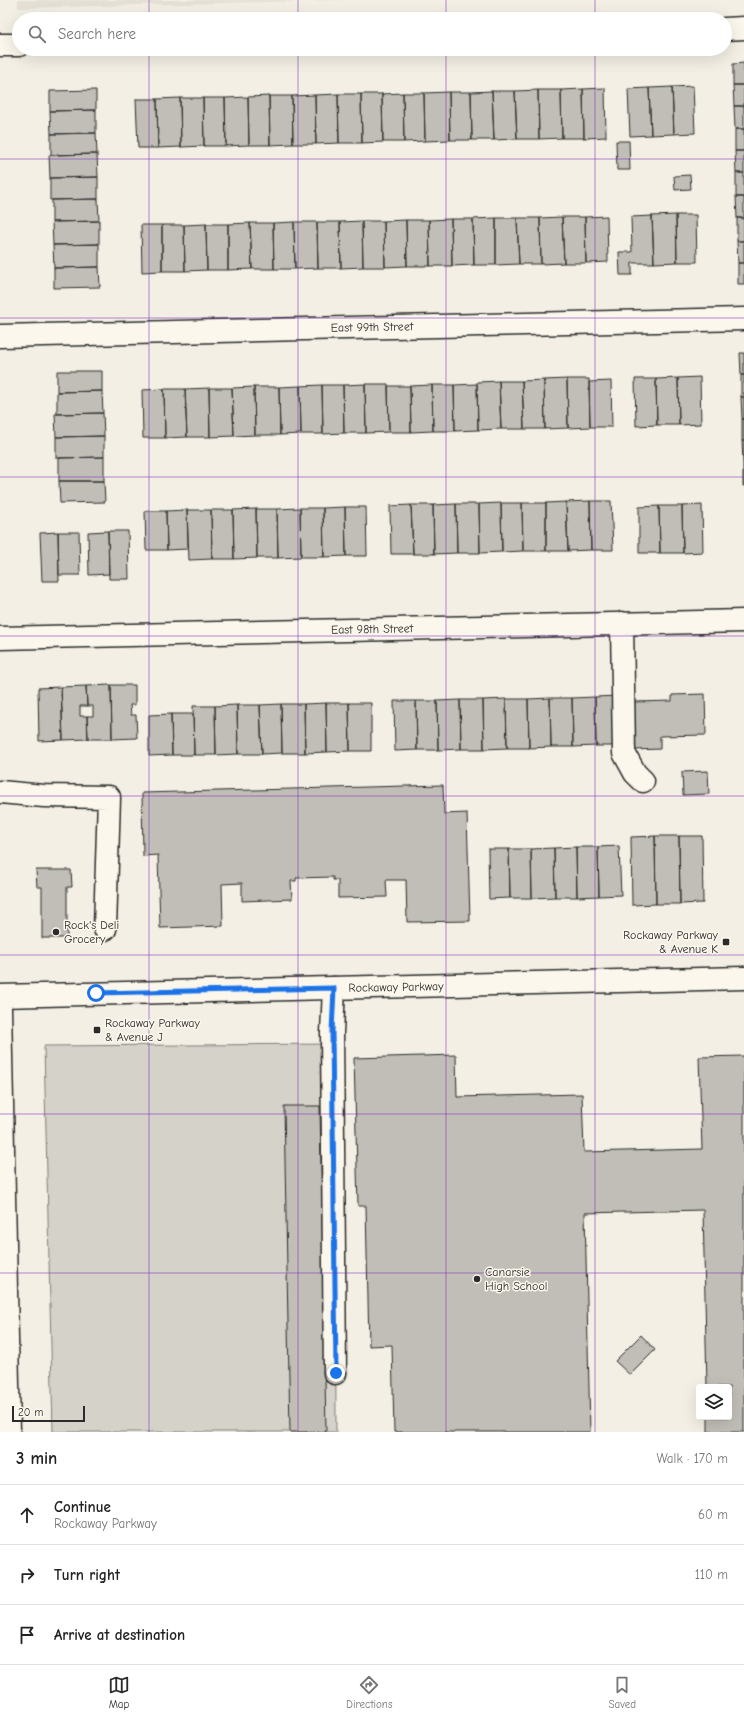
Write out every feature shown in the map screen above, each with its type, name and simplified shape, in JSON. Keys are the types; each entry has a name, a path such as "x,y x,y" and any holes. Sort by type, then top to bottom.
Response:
{"street":[{"path":"732,29 744,28"},
{"path":"0,45 12,45"},
{"name":"East 99th Street","path":"0,336 744,319"},
{"name":"East 98th Street","path":"0,638 744,621"},
{"path":"622,623 624,753 635,772 643,781"},
{"path":"0,792 44,796 109,797 105,929"},
{"name":"Rockaway Parkway","path":"0,996 744,978"},
{"path":"334,988 332,1032 336,1373"},
{"path":"0,1008 3,1319 9,1432"}],"shaded area":[{"path":"18,0 348,0 18,8"},
{"path":"335,1044 336,1432 53,1432 44,1046"}],"building":[{"path":"744,63 744,85 733,85 733,64"},
{"path":"733,85 744,85 744,106 734,106"},
{"path":"693,86 695,133 674,134 672,87"},
{"path":"672,87 674,134 651,135 649,88"},
{"path":"605,88 606,137 584,138 583,89"},
{"path":"649,88 651,135 630,136 628,89"},
{"path":"583,89 584,138 562,138 561,90"},
{"path":"96,90 96,110 50,111 50,91"},
{"path":"538,90 539,139 517,139 515,91"},
{"path":"538,90 561,90 562,138 539,139"},
{"path":"492,91 494,140 472,140 471,92"},
{"path":"492,91 515,91 517,139 494,140"},
{"path":"449,92 450,140 425,141 424,93"},
{"path":"449,92 471,92 472,140 450,140"},
{"path":"403,93 404,142 383,142 382,94"},
{"path":"403,93 424,93 425,141 404,142"},
{"path":"338,94 339,143 316,144 315,95"},
{"path":"338,94 361,94 362,143 339,143"},
{"path":"361,94 382,94 383,142 362,143"},
{"path":"315,95 316,144 293,144 292,96"},
{"path":"269,96 270,145 249,145 248,97"},
{"path":"269,96 292,96 293,144 270,145"},
{"path":"248,97 249,145 226,146 225,98"},
{"path":"180,98 181,147 158,148 157,99"},
{"path":"180,98 203,98 204,146 181,147"},
{"path":"203,98 225,98 226,146 204,146"},
{"path":"136,99 157,99 158,148 138,148"},
{"path":"734,106 744,106 744,129 735,129"},
{"path":"96,110 96,133 51,134 50,111"},
{"path":"735,129 744,129 744,151 735,151"},
{"path":"96,133 97,154 51,155 51,134"},
{"path":"616,141 629,141 630,170 617,170"},
{"path":"735,151 744,151 744,173 736,173"},
{"path":"97,154 98,177 50,178 49,155"},
{"path":"736,173 744,173 744,197 736,197"},
{"path":"690,175 691,189 675,190 674,176"},
{"path":"98,177 98,199 50,200 50,178"},
{"path":"736,197 744,197 744,218 737,218"},
{"path":"98,199 99,221 52,222 52,200"},
{"path":"676,215 677,262 654,263 652,216"},
{"path":"676,215 696,215 697,262 677,262"},
{"path":"607,216 608,262 586,263 585,217"},
{"path":"652,216 654,263 632,263 632,275 620,275 619,252 632,252 631,217"},
{"path":"562,217 564,263 541,264 540,218"},
{"path":"562,217 585,217 586,263 564,263"},
{"path":"496,218 496,265 474,265 473,219"},
{"path":"496,218 517,218 519,264 496,265"},
{"path":"517,218 540,218 541,264 519,264"},
{"path":"737,218 744,218 744,241 737,241"},
{"path":"451,219 452,266 430,266 429,220"},
{"path":"451,219 473,219 474,265 452,266"},
{"path":"406,220 407,266 385,267 384,221"},
{"path":"406,220 429,220 430,266 407,266"},
{"path":"99,221 99,244 53,245 52,222"},
{"path":"362,221 363,267 341,268 340,222"},
{"path":"362,221 384,221 385,267 363,267"},
{"path":"294,222 295,269 274,269 273,223"},
{"path":"294,222 317,222 318,268 295,269"},
{"path":"317,222 340,222 341,268 318,268"},
{"path":"250,223 252,269 228,270 228,224"},
{"path":"250,223 273,223 274,269 252,269"},
{"path":"206,224 207,270 185,271 184,225"},
{"path":"206,224 228,224 228,270 207,270"},
{"path":"141,225 162,225 162,271 142,272"},
{"path":"162,225 184,225 185,271 162,271"},
{"path":"737,241 744,241 744,263 738,263"},
{"path":"99,244 99,267 54,268 53,245"},
{"path":"738,263 744,263 744,284 738,284"},
{"path":"99,267 100,287 54,288 54,268"},
{"path":"740,353 744,353 744,375 741,375"},
{"path":"57,371 102,371 102,391 57,392"},
{"path":"741,375 744,375 744,397 741,397"},
{"path":"700,377 701,424 679,425 678,378"},
{"path":"678,378 679,425 657,425 656,379"},
{"path":"567,379 568,428 545,429 544,380"},
{"path":"567,379 589,379 590,427 568,428"},
{"path":"635,379 656,379 657,425 636,426"},
{"path":"544,380 545,429 524,429 522,381"},
{"path":"499,381 501,429 478,430 477,382"},
{"path":"499,381 522,381 524,429 501,429"},
{"path":"611,381 612,427 590,427 589,382"},
{"path":"365,384 366,433 344,433 343,385"},
{"path":"365,384 388,384 389,432 366,433"},
{"path":"477,384 478,430 455,431 454,385"},
{"path":"322,385 323,434 301,434 300,386"},
{"path":"322,385 343,385 344,433 323,434"},
{"path":"432,385 433,431 411,432 410,386"},
{"path":"432,385 454,385 455,431 433,431"},
{"path":"300,386 301,434 280,435 279,387"},
{"path":"388,386 410,386 411,432 389,432"},
{"path":"254,387 255,435 234,436 232,388"},
{"path":"254,387 279,387 280,435 255,435"},
{"path":"209,388 210,437 187,437 185,389"},
{"path":"209,388 232,388 234,436 210,437"},
{"path":"164,389 165,438 143,438 142,390"},
{"path":"164,389 185,389 187,437 165,438"},
{"path":"102,391 103,413 57,414 57,392"},
{"path":"741,397 744,397 744,419 742,419"},
{"path":"103,413 104,436 56,437 55,414"},
{"path":"742,419 744,419 744,441 742,441"},
{"path":"104,436 104,457 56,458 56,437"},
{"path":"742,441 744,441 744,463 743,463"},
{"path":"104,457 104,481 59,481 59,458"},
{"path":"744,463 744,486 743,486"},
{"path":"59,481 104,481 105,502 60,503"},
{"path":"590,501 591,550 568,551 566,502"},
{"path":"590,501 611,501 613,550 591,550"},
{"path":"566,502 568,551 546,551 546,503"},
{"path":"501,503 502,552 480,553 479,504"},
{"path":"501,503 522,503 523,551 502,552"},
{"path":"522,503 546,503 546,551 523,551"},
{"path":"456,504 457,553 434,554 433,505"},
{"path":"456,504 479,504 480,553 457,553"},
{"path":"411,505 413,554 391,554 390,506"},
{"path":"411,505 433,505 434,554 413,554"},
{"path":"702,505 703,552 683,553 682,506"},
{"path":"659,506 660,553 639,553 639,507"},
{"path":"659,506 682,506 683,553 660,553"},
{"path":"345,507 346,556 324,557 323,508"},
{"path":"345,507 366,507 367,556 346,556"},
{"path":"300,508 301,557 278,558 277,509"},
{"path":"300,508 323,508 324,557 301,557"},
{"path":"256,509 257,558 234,559 233,510"},
{"path":"256,509 277,509 278,558 257,558"},
{"path":"187,510 188,549 167,550 166,511"},
{"path":"187,510 211,510 212,559 189,560"},
{"path":"211,510 233,510 234,559 212,559"},
{"path":"145,511 166,511 167,550 146,550"},
{"path":"108,531 109,574 89,575 88,532"},
{"path":"108,531 128,531 129,579 109,579"},
{"path":"58,532 59,581 42,581 40,533"},
{"path":"58,532 79,532 80,575 59,575"},
{"path":"111,685 112,739 88,739 87,716 93,716 93,706 87,706 86,686"},
{"path":"111,685 135,685 135,705 130,705 131,715 136,715 137,738 112,739"},
{"path":"86,686 87,706 80,706 80,716 87,716 88,739 63,740 61,687"},
{"path":"61,687 63,740 39,741 38,688"},
{"path":"705,694 706,735 660,736 660,749 635,750 634,702 672,701 672,695"},
{"path":"617,696 618,746 596,746 595,697"},
{"path":"595,697 596,746 573,747 572,698"},
{"path":"550,698 551,747 529,748 528,699"},
{"path":"550,698 572,698 573,747 551,747"},
{"path":"506,699 507,748 484,749 483,700"},
{"path":"506,699 528,699 529,748 507,748"},
{"path":"460,700 461,749 438,750 437,701"},
{"path":"460,700 483,700 484,749 461,749"},
{"path":"394,701 416,701 417,750 395,751"},
{"path":"416,701 437,701 438,750 417,750"},
{"path":"326,703 327,752 305,753 304,704"},
{"path":"326,703 349,703 350,751 327,752"},
{"path":"349,703 371,703 371,751 350,751"},
{"path":"281,704 282,753 262,754 260,705"},
{"path":"281,704 304,704 305,753 282,753"},
{"path":"237,705 238,754 216,755 215,706"},
{"path":"237,705 260,705 262,754 238,754"},
{"path":"193,706 215,706 216,755 194,755"},
{"path":"171,714 172,755 149,756 149,715"},
{"path":"171,714 193,714 194,755 172,755"},
{"path":"708,771 709,794 683,795 682,772"},
{"path":"443,785 444,814 467,813 470,921 407,922 406,880 386,880 387,897 338,898 338,880 333,880 333,877 296,878 296,881 291,881 292,899 242,901 242,883 222,884 223,926 160,928 158,855 143,856 142,793"},
{"path":"655,836 656,904 632,905 631,837"},
{"path":"655,836 679,836 680,904 656,904"},
{"path":"679,836 702,836 703,903 680,904"},
{"path":"619,846 621,895 599,896 598,847"},
{"path":"576,847 577,897 555,897 554,848"},
{"path":"576,847 598,847 599,896 577,897"},
{"path":"554,848 555,897 532,898 531,849"},
{"path":"488,849 509,849 510,898 489,899"},
{"path":"509,849 531,849 532,898 510,898"},
{"path":"36,870 71,870 72,887 67,887 67,938 42,938 42,887 37,887"},
{"name":"Canarsie High School","path":"456,1055 457,1097 582,1094 584,1152 702,1149 699,1057 744,1056 744,1432 708,1432 708,1420 732,1420 732,1384 707,1384 703,1210 585,1213 590,1432 394,1432 392,1345 369,1346 366,1206 358,1206 354,1058"},
{"path":"284,1106 320,1106 326,1432 290,1432"},
{"path":"641,1335 655,1350 630,1375 615,1361"}],"place":[{"name":"Rock's Deli Grocery","path":"56,932"},
{"name":"Rockaway Parkway & Avenue K","path":"726,942"},
{"name":"Rockaway Parkway & Avenue J","path":"97,1030"},
{"name":"Canarsie High School","path":"477,1279"}],"route":[{"path":"96,993 334,988 332,1032 336,1373"}]}
